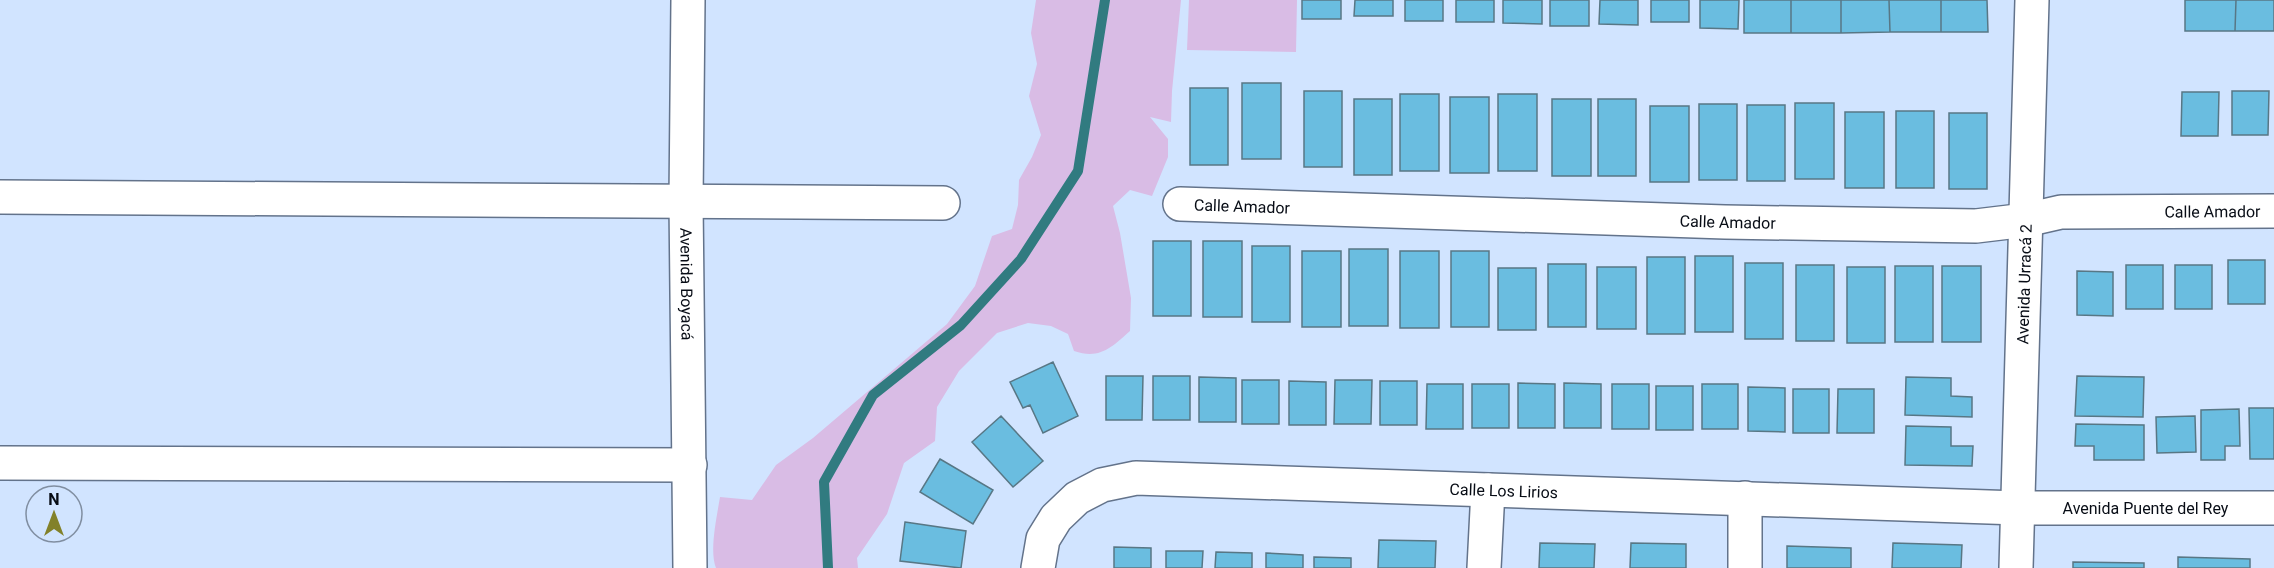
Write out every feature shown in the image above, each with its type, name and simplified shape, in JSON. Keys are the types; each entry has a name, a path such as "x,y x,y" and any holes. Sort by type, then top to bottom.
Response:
{"street":[{"name":"Avenida Boyacá","path":"688,0 686,201 690,568"},
{"name":"Avenida Urracá 2","path":"2016,568 2032,0"},
{"path":"0,197 943,203"},
{"name":"Calle Amador","path":"1180,204 1725,222 1976,226 2026,220 2061,212 2274,211"},
{"path":"0,463 690,465"},
{"name":"Calle Los Lirios","path":"1038,568 1043,539 1056,518 1077,498 1102,485 1136,478 2018,508"},
{"path":"1484,568 1488,490"},
{"path":"1745,498 1745,568"},
{"name":"Avenida Puente del Rey","path":"2018,508 2274,508"}],"shaded area":[{"path":"1036,0 1181,0 1171,122 1150,117 1168,139 1168,157 1152,196 1130,190 1113,206 1131,298 1130,331 1111,347 1091,354 1074,351 1068,334 1051,326 1028,323 997,333 959,371 937,407 935,441 904,463 887,514 857,558 858,568 716,568 713,543 720,497 752,500 776,465 813,438 947,324 975,286 992,236 1012,229 1018,205 1019,180 1041,135 1029,96 1037,64 1031,33"},
{"path":"1189,0 1297,0 1296,52 1187,50"}],"building":[{"path":"1302,0 1341,0 1341,19 1302,19"},
{"path":"1355,0 1393,0 1393,16 1354,16"},
{"path":"1405,0 1443,0 1443,21 1405,21"},
{"path":"1456,0 1494,0 1494,22 1456,22"},
{"path":"1503,0 1542,0 1542,24 1503,23"},
{"path":"1550,0 1589,0 1589,26 1550,26"},
{"path":"1600,0 1638,0 1638,25 1599,24"},
{"path":"1651,0 1689,0 1689,22 1651,22"},
{"path":"1700,0 1739,0 1738,29 1700,28"},
{"path":"1744,0 1791,0 1791,33 1744,33"},
{"path":"1791,0 1841,0 1841,33 1791,33"},
{"path":"1841,0 1889,0 1890,32 1841,33"},
{"path":"1889,0 1941,0 1941,32 1890,32"},
{"path":"1941,0 1987,0 1988,32 1941,32"},
{"path":"2185,0 2236,0 2235,31 2185,31"},
{"path":"2236,0 2274,0 2274,31 2235,31"},
{"path":"1242,83 1281,83 1281,159 1242,159"},
{"path":"1190,88 1228,88 1228,165 1190,165"},
{"path":"1304,91 1342,91 1342,167 1304,167"},
{"path":"2232,91 2269,91 2268,135 2232,135"},
{"path":"2182,92 2219,92 2218,136 2181,136"},
{"path":"1400,94 1439,94 1439,171 1400,171"},
{"path":"1498,94 1537,94 1537,171 1498,171"},
{"path":"1450,97 1489,97 1489,173 1450,173"},
{"path":"1354,99 1392,99 1392,175 1354,175"},
{"path":"1552,99 1591,99 1591,176 1552,176"},
{"path":"1598,99 1636,99 1636,176 1598,176"},
{"path":"1795,103 1834,103 1834,179 1795,179"},
{"path":"1699,104 1737,104 1737,180 1699,180"},
{"path":"1747,105 1785,105 1785,181 1747,181"},
{"path":"1650,106 1689,106 1689,182 1650,182"},
{"path":"1896,111 1934,111 1934,188 1896,188"},
{"path":"1845,112 1884,112 1884,188 1845,188"},
{"path":"1949,113 1987,113 1987,189 1949,189"},
{"path":"1153,241 1191,241 1191,316 1153,316"},
{"path":"1203,241 1242,241 1242,317 1203,317"},
{"path":"1252,246 1290,246 1290,322 1252,322"},
{"path":"1349,249 1388,249 1388,326 1349,326"},
{"path":"1302,251 1341,251 1341,327 1302,327"},
{"path":"1400,251 1439,251 1439,328 1400,328"},
{"path":"1451,251 1489,251 1489,327 1451,327"},
{"path":"1695,256 1733,256 1733,332 1695,332"},
{"path":"1647,257 1685,257 1685,334 1647,334"},
{"path":"2228,260 2265,260 2265,304 2228,304"},
{"path":"1745,263 1783,263 1783,339 1745,339"},
{"path":"1548,264 1586,264 1586,327 1548,327"},
{"path":"1796,265 1834,265 1834,341 1796,341"},
{"path":"2126,265 2163,265 2163,309 2126,309"},
{"path":"2175,265 2212,265 2212,309 2175,309"},
{"path":"1895,266 1933,266 1933,342 1895,342"},
{"path":"1942,266 1981,266 1981,342 1942,342"},
{"path":"1597,267 1636,267 1636,329 1597,329"},
{"path":"1847,267 1885,267 1885,343 1847,343"},
{"path":"1498,268 1536,268 1536,330 1498,330"},
{"path":"2077,271 2113,272 2113,316 2077,315"},
{"path":"1053,362 1078,416 1043,433 1030,405 1023,408 1010,382"},
{"path":"1106,376 1143,376 1142,420 1106,420"},
{"path":"1153,376 1190,376 1190,420 1153,420"},
{"path":"2077,376 2144,377 2143,417 2075,416"},
{"path":"1199,377 1236,378 1236,422 1199,422"},
{"path":"1906,377 1951,378 1951,396 1972,397 1972,417 1905,415"},
{"path":"1242,380 1279,380 1279,424 1242,424"},
{"path":"1335,380 1372,380 1371,424 1334,424"},
{"path":"1289,381 1326,382 1326,425 1289,425"},
{"path":"1380,381 1417,381 1417,425 1380,425"},
{"path":"1518,383 1555,384 1555,428 1518,428"},
{"path":"1564,383 1601,384 1601,428 1564,428"},
{"path":"1427,384 1463,384 1463,429 1426,429"},
{"path":"1472,384 1509,384 1509,428 1472,428"},
{"path":"1612,384 1649,384 1649,429 1612,429"},
{"path":"1702,384 1738,384 1738,429 1702,429"},
{"path":"1656,386 1693,386 1693,430 1656,430"},
{"path":"1748,387 1785,388 1785,432 1748,431"},
{"path":"1793,389 1829,389 1829,433 1793,433"},
{"path":"1838,389 1874,389 1874,433 1837,433"},
{"path":"2249,408 2274,408 2274,459 2250,459"},
{"path":"2239,409 2240,446 2225,446 2225,460 2201,460 2201,410"},
{"path":"1001,416 1043,461 1013,487 972,442"},
{"path":"2195,416 2196,452 2157,453 2156,417"},
{"path":"2076,424 2144,425 2144,460 2094,460 2094,446 2075,446"},
{"path":"1906,426 1951,427 1951,446 1973,446 1972,466 1905,465"},
{"path":"940,459 993,490 973,524 920,492"},
{"path":"905,522 966,531 961,568 900,561"},
{"path":"1379,540 1436,541 1435,568 1378,568"},
{"path":"1540,543 1595,544 1594,568 1539,568"},
{"path":"1631,543 1686,544 1686,568 1630,568"},
{"path":"1893,543 1962,545 1961,568 1892,568"},
{"path":"1787,546 1851,548 1851,568 1787,568"},
{"path":"1114,547 1151,548 1151,568 1114,568"},
{"path":"1166,551 1203,551 1202,568 1166,568"},
{"path":"1216,552 1252,553 1252,568 1215,568"},
{"path":"1266,553 1303,555 1303,568 1266,568"},
{"path":"1314,557 1351,558 1351,568 1314,568"},
{"path":"2178,557 2250,559 2250,568 2178,568"},
{"path":"2073,562 2144,563 2144,568 2073,568"}],"waterway":[{"path":"828,568 824,482 873,395 961,325 1021,259 1078,171 1105,0"}]}
